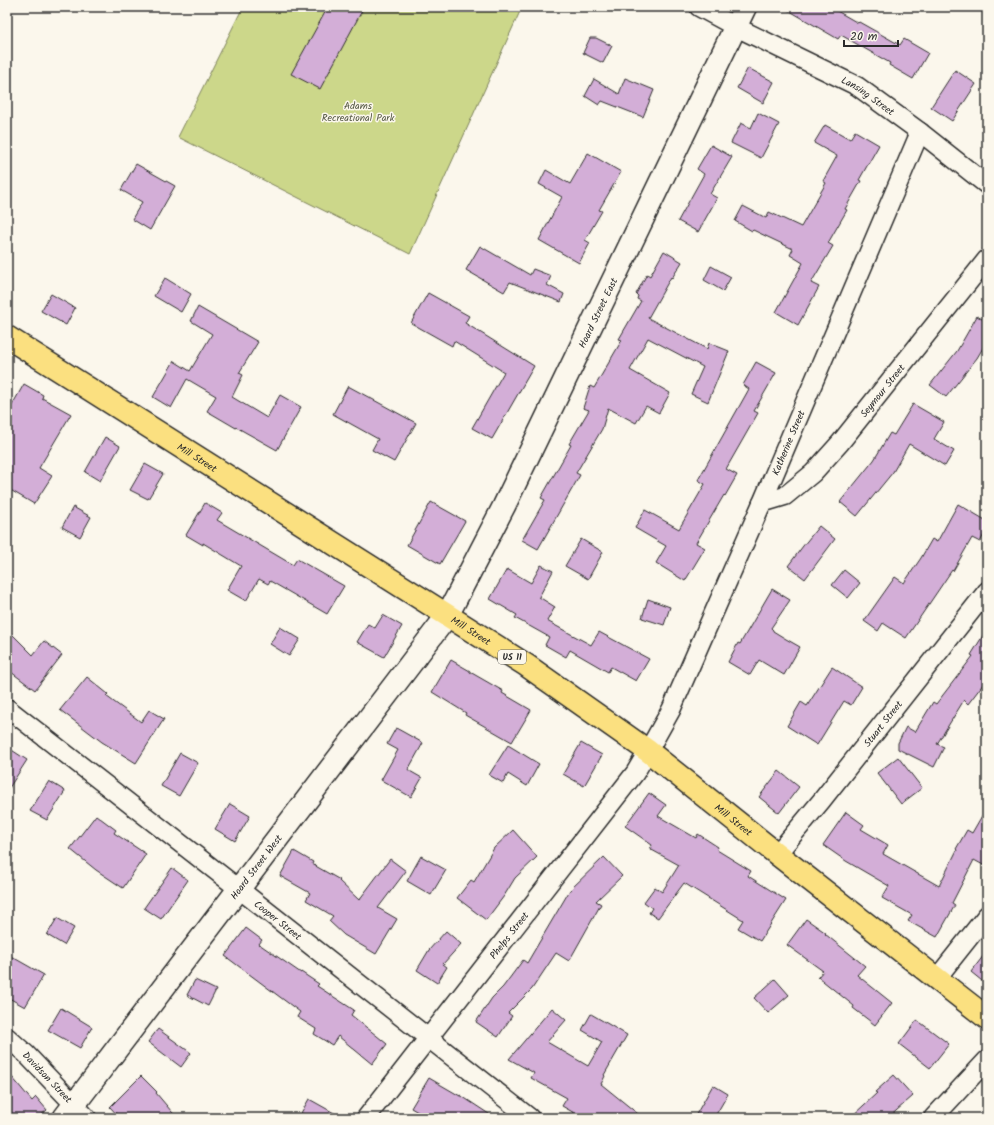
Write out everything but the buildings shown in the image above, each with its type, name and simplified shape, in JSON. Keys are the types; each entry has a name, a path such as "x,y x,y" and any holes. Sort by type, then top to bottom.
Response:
{"highway":[{"name":"Mill Street","path":"7,337 526,665 648,751 987,1018"}],"street":[{"name":"Lansing Street","path":"699,7 857,86 920,132 987,185"},
{"name":"Hoard Street East","path":"447,616 504,506 745,7"},
{"name":"Katherine Street","path":"648,751 671,710 762,503 920,132"},
{"name":"Seymour Street","path":"762,503 785,496 813,473 840,443 987,259"},
{"name":"Stuart Street","path":"777,854 822,800 987,591"},
{"name":"Hoard Street West","path":"75,1114 239,889 447,616"},
{"name":"Cooper Street","path":"7,708 530,1118"},
{"name":"Phelps Street","path":"366,1118 429,1039 634,772 648,751"},
{"path":"937,978 987,915"},
{"name":"Davidson Street","path":"7,1037 26,1054 75,1114"},
{"path":"933,1118 987,1060"}],"green space":[{"name":"Adams Recreational Park","path":"243,7 522,7 410,254 178,137"}]}
